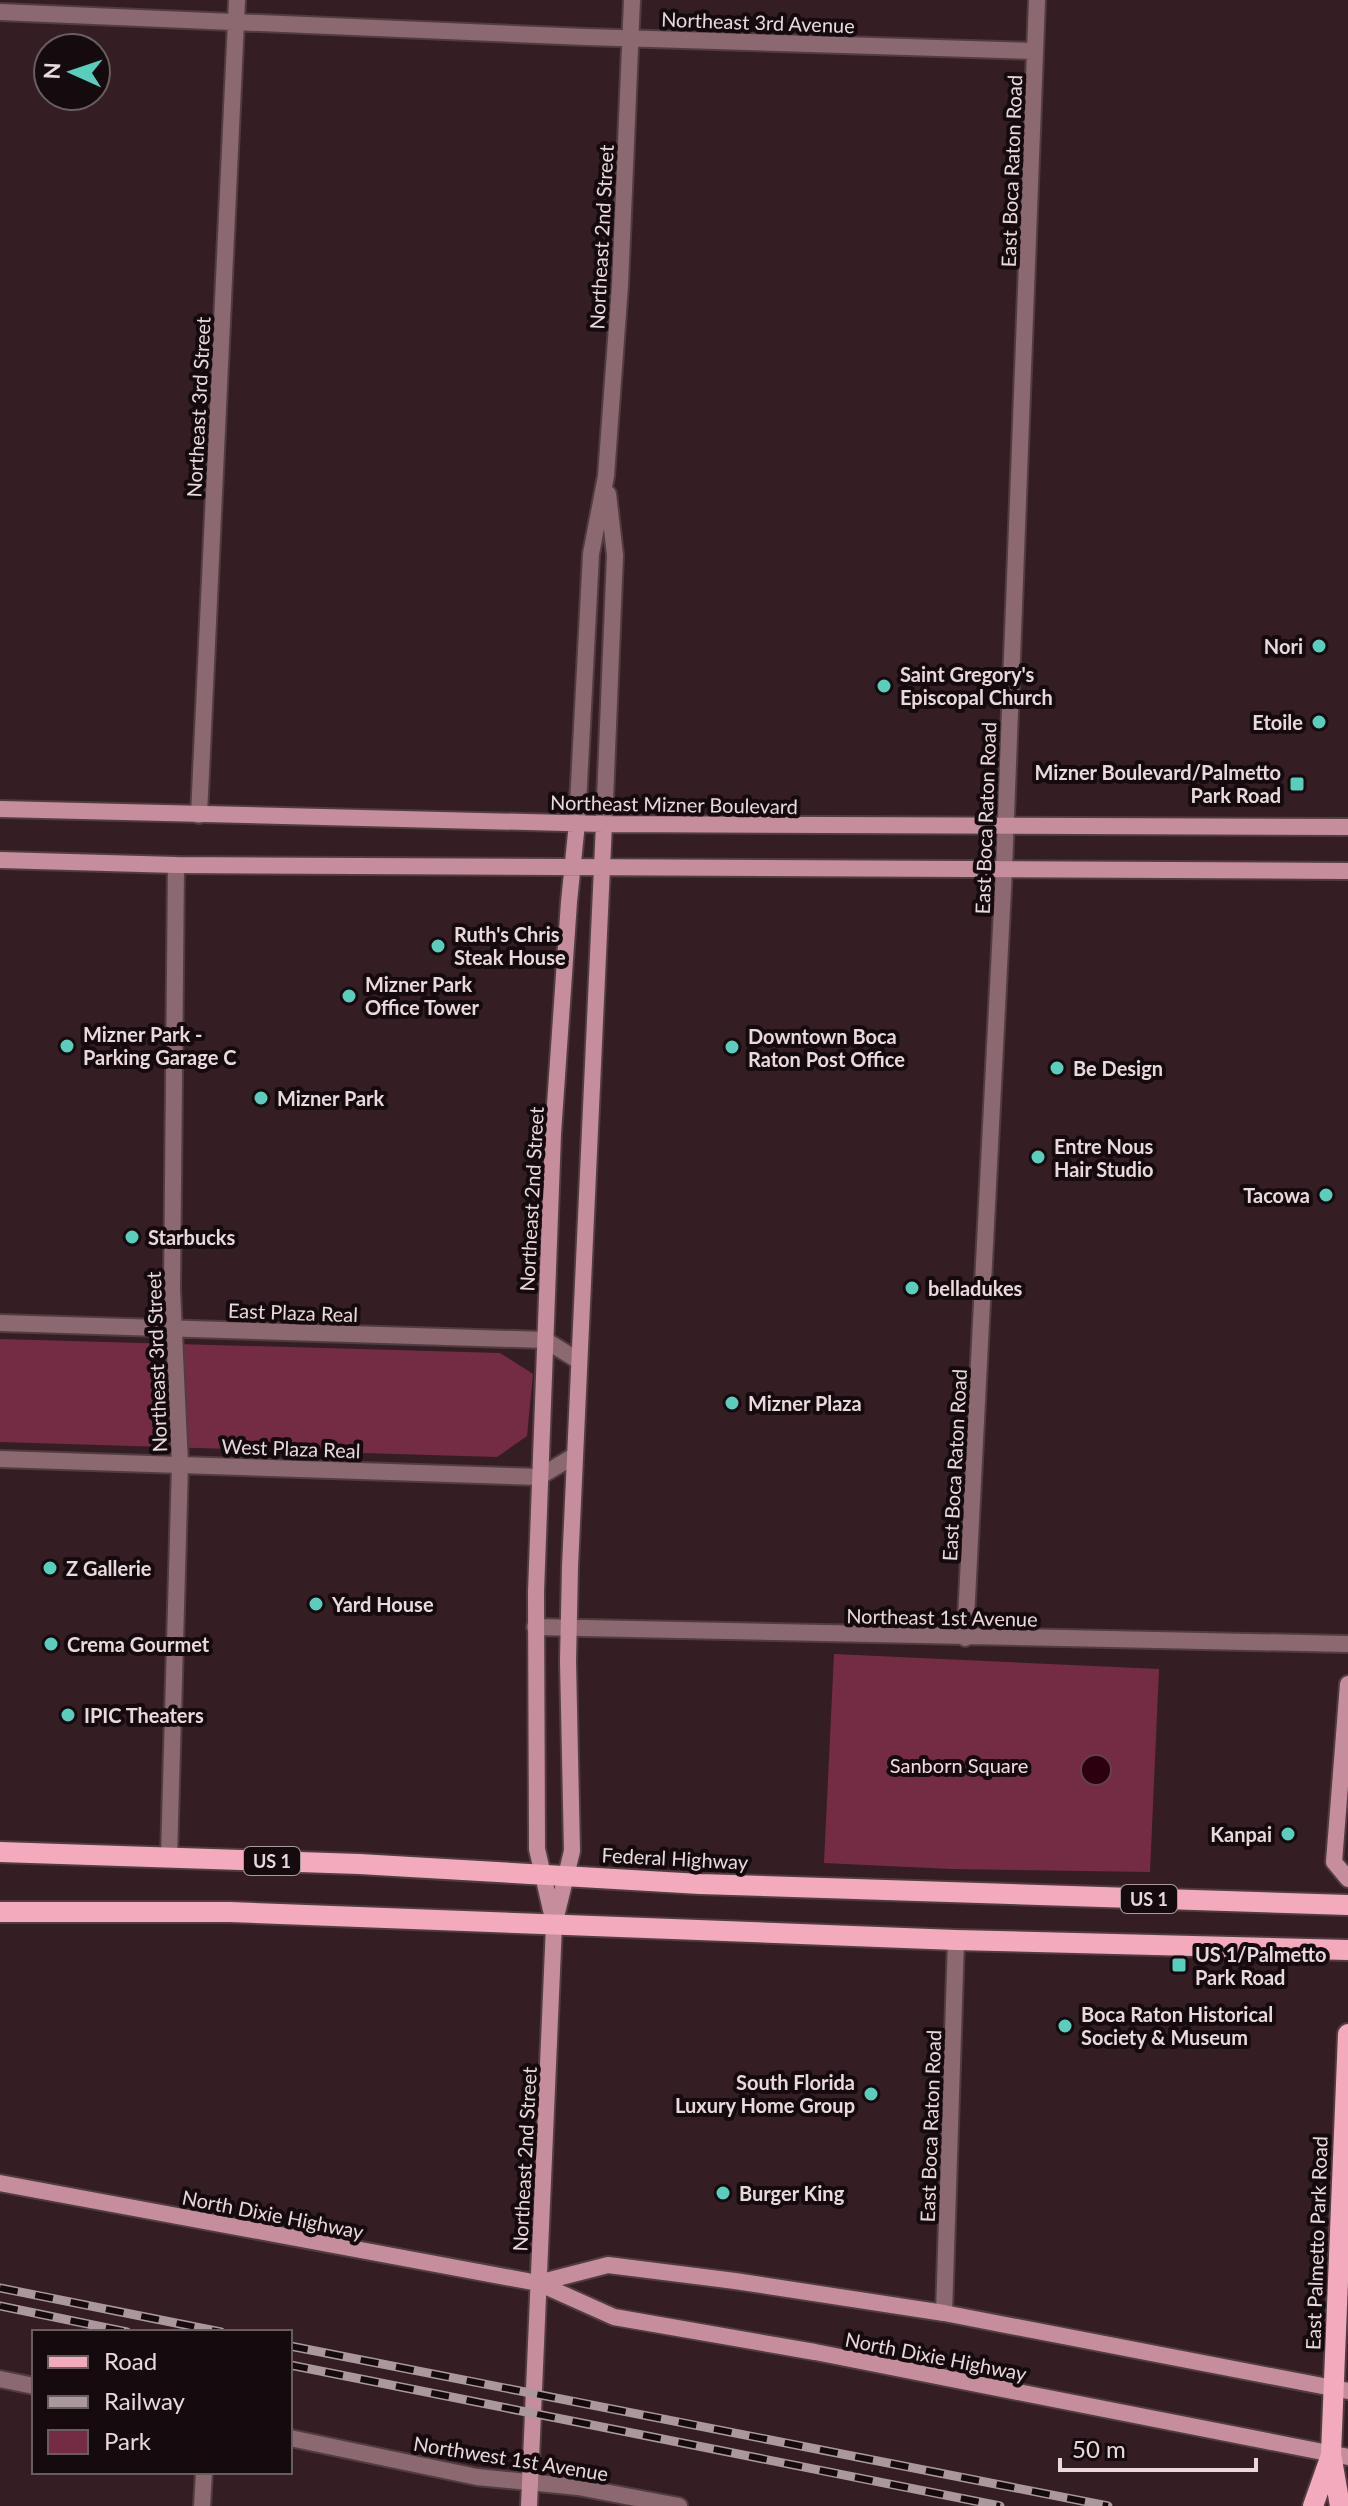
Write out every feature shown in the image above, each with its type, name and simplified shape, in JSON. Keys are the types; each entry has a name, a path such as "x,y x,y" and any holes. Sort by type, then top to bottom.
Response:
{"main road":[{"name":"Northeast Mizner Boulevard","path":"0,809 604,824 1348,827"},
{"name":"Northeast 2nd Street","path":"554,1925 537,1849 535,1627 553,1134 577,823"},
{"name":"Northeast 2nd Street","path":"529,2506 554,1925 572,1851 568,1628 604,824"},
{"path":"0,860 176,865 1348,871"},
{"path":"1348,1684 1334,1862 1348,1879"},
{"name":"Federal Highway","path":"0,1852 359,1864 716,1885 1348,1905"},
{"path":"0,1912 230,1912 956,1940 1348,1950"},
{"name":"East Palmetto Park Road","path":"1340,2456 1348,2034"},
{"name":"North Dixie Highway","path":"0,2183 538,2283 614,2317 815,2352 1340,2456"},
{"name":"North Dixie Highway","path":"538,2283 608,2265 735,2281 944,2313 1341,2389"},
{"path":"1313,2506 1340,2456"},
{"path":"1340,2456 1340,2506"}],"street":[{"name":"Northeast 3rd Street","path":"199,815 237,0"},
{"name":"Northeast 2nd Street","path":"577,823 591,554 606,476 620,285 632,0"},
{"name":"East Boca Raton Road","path":"965,1638 1006,826 1037,0"},
{"name":"Northeast 3rd Avenue","path":"0,12 1035,51"},
{"name":"Northeast 2nd Street","path":"604,824 615,555 606,476"},
{"path":"588,622 612,624"},
{"name":"Northeast 3rd Street","path":"169,1857 180,1464 172,1289 176,865"},
{"name":"East Plaza Real","path":"0,1323 545,1340 579,1361"},
{"path":"539,1477 574,1456"},
{"name":"West Plaza Real","path":"0,1459 539,1477"},
{"name":"Northeast 1st Avenue","path":"535,1627 1348,1644"},
{"name":"East Boca Raton Road","path":"944,2313 956,1940"},
{"path":"0,2379 32,2386"},
{"name":"Northwest 1st Avenue","path":"292,2438 477,2477 578,2487 679,2506"},
{"path":"202,2506 204,2474"}],"green space":[{"path":"0,1339 500,1353 533,1374 527,1436 497,1457 0,1442"},
{"name":"Sanborn Square","path":"834,1654 1159,1669 1150,1872 951,1869 824,1863"}],"shaded area":[{"path":"1096,1755 1107,1759 1111,1770 1107,1781 1096,1785 1085,1781 1081,1770 1085,1759"}],"railway":[{"path":"0,2288 211,2330"},
{"path":"0,2306 117,2330"},
{"path":"292,2346 1108,2506"},
{"path":"292,2365 1000,2506"}],"place":[{"name":"Nori","path":"1319,646"},
{"name":"Saint Gregory's Episcopal Church","path":"884,686"},
{"name":"Etoile","path":"1319,722"},
{"name":"Mizner Boulevard/Palmetto Park Road","path":"1297,784"},
{"name":"Ruth's Chris Steak House","path":"438,946"},
{"name":"Mizner Park Office Tower","path":"349,996"},
{"name":"Mizner Park - Parking Garage C","path":"67,1046"},
{"name":"Downtown Boca Raton Post Office","path":"732,1047"},
{"name":"Be Design","path":"1057,1068"},
{"name":"Mizner Park","path":"261,1098"},
{"name":"Entre Nous Hair Studio","path":"1038,1157"},
{"name":"Tacowa","path":"1326,1195"},
{"name":"Starbucks","path":"132,1237"},
{"name":"belladukes","path":"912,1288"},
{"name":"Mizner Plaza","path":"732,1403"},
{"name":"Z Gallerie","path":"50,1568"},
{"name":"Yard House","path":"316,1604"},
{"name":"Crema Gourmet","path":"51,1644"},
{"name":"IPIC Theaters","path":"68,1715"},
{"name":"Kanpai","path":"1288,1834"},
{"name":"US 1/Palmetto Park Road","path":"1179,1965"},
{"name":"Boca Raton Historical Society & Museum","path":"1065,2026"},
{"name":"South Florida Luxury Home Group","path":"871,2094"},
{"name":"Burger King","path":"723,2193"}]}
